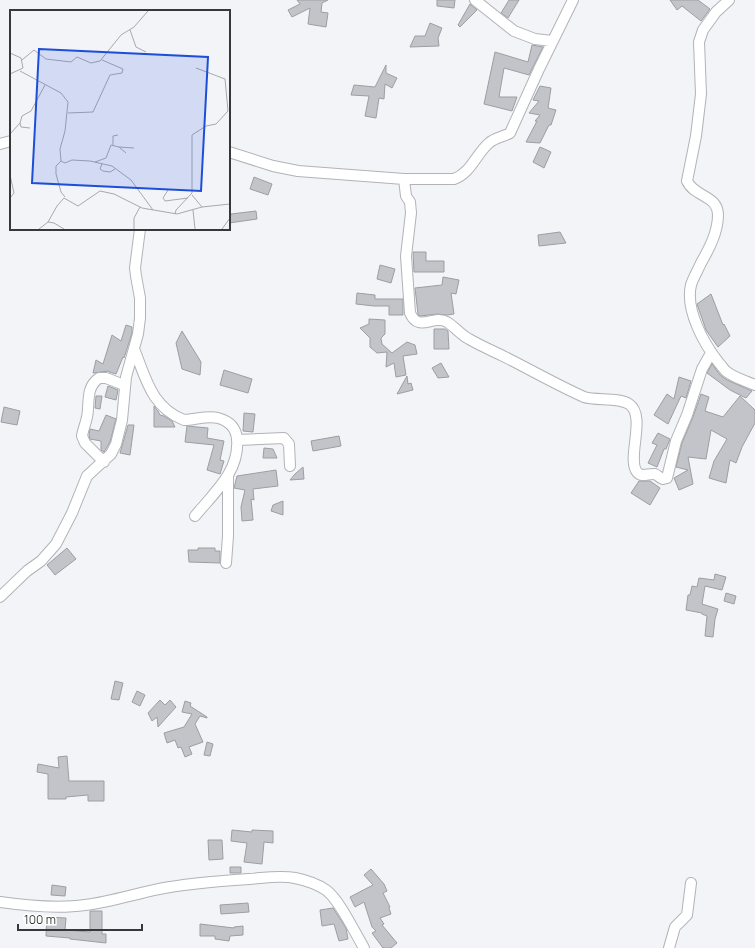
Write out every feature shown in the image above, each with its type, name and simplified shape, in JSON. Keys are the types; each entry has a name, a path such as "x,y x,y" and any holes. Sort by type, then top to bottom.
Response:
{"street":[{"path":"475,0 514,31 535,39 552,41"},
{"path":"230,152 287,170 404,179 454,179 461,176 465,174 479,153 491,141 510,133 552,41 573,0"},
{"path":"729,0 716,12 703,30 700,42 701,94 695,142 687,181 690,187 698,194 713,201 717,207 718,215 714,237 691,284 690,294 692,310 705,345 727,372 755,385"},
{"path":"0,144 10,141"},
{"path":"404,179 406,196 410,202 411,213 406,256 410,313 414,320 420,323 444,321 467,338 584,397 591,399 623,401 628,404 633,408 635,414 636,432 634,464 637,472 643,475 655,474 664,479 668,476 676,441 687,415 702,369 711,353"},
{"path":"0,597 27,571 47,556 64,531 87,476 111,454 120,433 124,385 140,318 140,298 135,268 140,230"},
{"path":"134,348 151,394 160,404 184,420 216,417 231,424 235,430 237,440 236,457 228,476 195,516"},
{"path":"104,462 85,443 82,436 87,415 88,396 94,382 99,378 106,378 124,385"},
{"path":"237,440 284,438 289,444 290,466"},
{"path":"226,562 228,536 228,476"},
{"path":"0,902 21,905 48,906 85,905 189,884 263,878 294,878 316,885 331,895 364,948"},
{"path":"669,948 675,927 687,916 691,883"}],"building":[{"path":"297,0 328,0 322,3 321,12 328,13 326,27 308,24 310,8 292,17 288,10 300,4"},
{"path":"437,0 455,0 454,8 437,6"},
{"path":"509,0 519,0 508,18 501,13"},
{"path":"670,0 698,0 710,9 701,21 682,6 677,10"},
{"path":"470,4 477,10 460,27 458,25"},
{"path":"430,23 442,28 438,38 439,46 410,47 415,36 425,36"},
{"path":"532,45 543,47 529,75 504,68 499,97 517,97 512,111 484,104 495,52 528,62"},
{"path":"386,65 386,73 397,78 392,88 385,84 384,99 379,98 376,118 365,116 369,96 351,95 354,85 375,87"},
{"path":"540,86 551,88 548,108 556,110 551,125 549,125 540,143 526,142 537,121 535,121 540,115 529,113 539,101 533,100"},
{"path":"540,147 551,152 544,168 533,162"},
{"path":"254,177 272,184 268,195 250,189"},
{"path":"256,211 257,219 230,223 231,214"},
{"path":"560,232 566,243 539,246 538,235"},
{"path":"413,252 426,252 426,261 444,261 444,272 414,272"},
{"path":"380,265 395,269 391,283 377,279"},
{"path":"443,277 459,280 456,294 451,293 454,314 420,316 418,314 415,288 442,285"},
{"path":"357,293 375,295 375,299 403,299 403,315 389,315 389,306 356,304"},
{"path":"711,294 723,325 724,324 730,336 718,347 706,330 697,304"},
{"path":"369,319 385,320 385,334 381,338 382,344 392,353 407,342 415,345 417,354 403,356 406,375 396,377 394,363 386,367 387,352 377,353 370,347 370,338 360,328 369,324"},
{"path":"126,325 132,327 132,333 124,358 123,357 116,374 109,371 93,373 96,360 103,364 112,335 121,341"},
{"path":"434,329 445,329 448,331 449,349 434,349"},
{"path":"182,331 201,362 200,375 182,369 176,343"},
{"path":"441,363 449,377 438,378 432,368"},
{"path":"712,364 720,375 727,380 752,391 746,398 730,390 707,373"},
{"path":"224,370 252,379 248,393 220,385"},
{"path":"407,376 408,384 411,383 413,390 397,394"},
{"path":"679,377 691,381 686,398 681,396 668,424 654,415 667,394 674,399"},
{"path":"108,386 118,390 116,400 105,397"},
{"path":"701,394 709,397 705,411 723,417 740,396 755,410 755,423 742,447 736,463 730,460 726,483 709,478 714,461 727,439 711,430 706,459 688,457 693,484 679,490 674,478 688,470 676,467 682,443"},
{"path":"96,396 102,396 100,409 95,408"},
{"path":"154,406 160,415 172,421 175,427 154,427"},
{"path":"4,407 20,411 17,425 1,422"},
{"path":"244,413 255,414 253,432 243,431"},
{"path":"106,415 116,419 110,442 104,452 101,450 101,441 90,439 89,435 90,429 99,431"},
{"path":"128,425 134,425 130,455 120,453"},
{"path":"187,426 208,428 207,438 224,441 220,460 224,461 220,474 207,470 214,445 185,442"},
{"path":"658,433 670,439 666,449 664,449 657,467 648,463 657,445 652,443"},
{"path":"339,436 341,446 313,451 311,441"},
{"path":"264,448 273,449 277,458 263,458"},
{"path":"303,467 304,479 290,480 295,474"},
{"path":"276,470 278,486 253,489 254,500 251,499 253,520 242,521 241,507 245,490 234,488 237,476"},
{"path":"639,481 650,481 660,488 650,505 631,493"},
{"path":"283,501 283,515 271,511 273,505"},
{"path":"67,548 76,559 55,575 47,565"},
{"path":"198,548 215,548 215,551 220,551 220,563 189,562 188,550 198,550"},
{"path":"715,574 726,577 722,590 705,586 702,604 718,609 713,637 705,636 707,616 702,613 686,610 688,595 690,595 692,586 697,587 699,578 714,580"},
{"path":"726,593 736,596 734,604 724,601"},
{"path":"115,681 123,683 119,700 111,699"},
{"path":"137,691 145,695 140,706 132,702"},
{"path":"160,700 165,705 170,700 176,707 158,727 157,717 152,721 148,713"},
{"path":"185,701 191,703 190,706 207,718 200,716 195,724 203,742 189,747 192,754 185,757 181,747 178,748 175,740 167,743 164,733 184,727 192,714 182,712"},
{"path":"207,742 213,744 210,756 204,755"},
{"path":"67,756 69,781 104,781 104,801 88,801 88,795 66,797 66,799 48,799 48,774 37,772 38,764 59,768 58,757"},
{"path":"232,830 252,832 252,830 273,831 273,843 264,842 262,864 244,862 247,843 231,841"},
{"path":"208,840 222,840 223,859 209,860"},
{"path":"230,867 241,867 241,873 230,873"},
{"path":"371,869 384,884 387,891 383,893 390,907 391,914 380,918 384,924 382,925 397,943 391,948 383,948 372,933 376,931 372,927 364,902 355,907 350,897 373,885 364,875"},
{"path":"52,885 66,887 65,896 51,895"},
{"path":"248,903 249,912 221,914 220,905"},
{"path":"333,908 346,928 348,939 339,941 334,924 322,926 320,910"},
{"path":"90,911 102,911 102,934 106,934 106,943 46,936 47,917 66,918 65,930 90,932"},
{"path":"200,924 234,928 243,926 243,935 230,936 229,941 215,939 215,936 200,936"}]}
